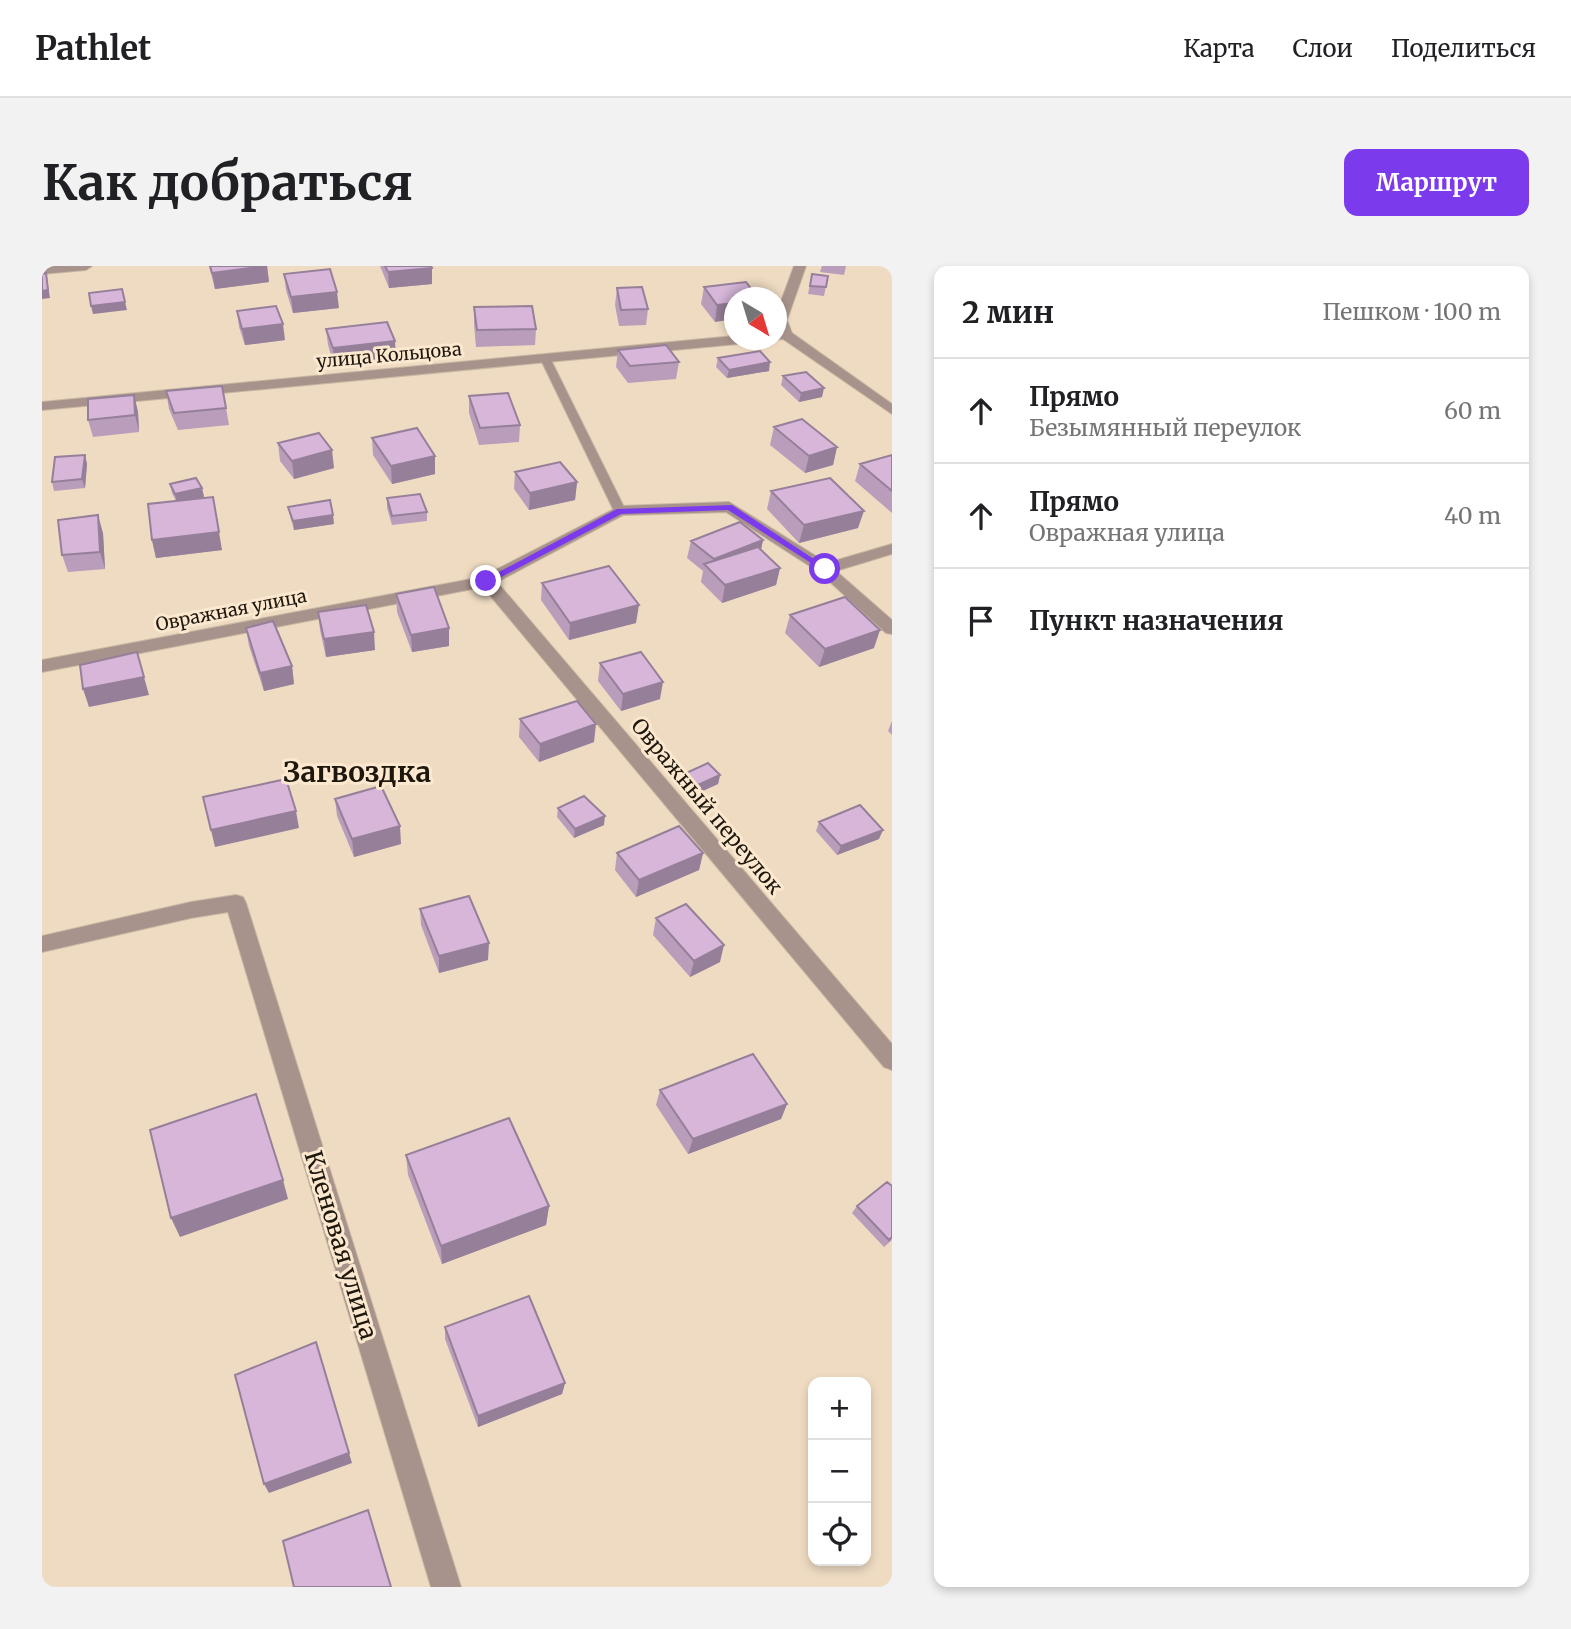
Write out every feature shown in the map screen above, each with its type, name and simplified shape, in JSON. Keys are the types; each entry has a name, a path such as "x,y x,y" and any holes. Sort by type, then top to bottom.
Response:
{"street":[{"path":"42,270 86,266"},
{"path":"787,298 796,266"},
{"path":"787,339 892,410"},
{"name":"улица Кольцова","path":"42,405 724,341"},
{"path":"620,511 729,507 825,569 892,629"},
{"name":"Овражная улица","path":"42,666 486,581 620,511"},
{"path":"825,569 892,549"},
{"name":"Овражный переулок","path":"486,581 892,1060"},
{"name":"Кленовая улица","path":"42,944 236,902 446,1587"}],"lane":[{"path":"545,358 620,511"}],"building":[{"path":"210,266 266,266 212,273"},
{"path":"385,266 431,266 432,268 388,272"},
{"path":"330,269 337,292 291,297 284,274"},
{"path":"46,273 48,290 42,291 42,274"},
{"path":"812,274 828,276 826,287 810,286"},
{"path":"746,282 750,287 724,287 724,304 717,305 704,287"},
{"path":"642,287 648,309 621,310 617,288"},
{"path":"122,289 125,302 91,306 89,293"},
{"path":"276,306 283,324 242,329 237,311"},
{"path":"532,306 536,329 477,330 474,307"},
{"path":"387,322 395,341 333,348 326,329"},
{"path":"666,345 679,362 630,366 618,350"},
{"path":"760,351 770,362 729,370 718,358"},
{"path":"806,372 824,388 801,393 783,376"},
{"path":"222,386 226,408 174,413 166,391"},
{"path":"508,393 520,425 480,428 469,396"},
{"path":"134,395 135,415 88,420 88,399"},
{"path":"802,419 837,447 809,456 774,427"},
{"path":"417,428 435,456 391,466 372,438"},
{"path":"319,433 332,450 292,461 278,443"},
{"path":"85,455 82,479 52,482 55,457"},
{"path":"892,455 892,491 860,464"},
{"path":"560,462 577,482 530,493 515,472"},
{"path":"196,478 202,488 175,494 170,484"},
{"path":"830,478 864,511 804,525 771,491"},
{"path":"420,494 427,512 392,516 387,498"},
{"path":"213,497 219,532 152,540 148,504"},
{"path":"330,500 333,515 293,521 288,507"},
{"path":"98,515 100,552 62,555 58,520"},
{"path":"740,522 763,540 714,559 691,541"},
{"path":"758,547 780,568 725,585 704,564"},
{"path":"609,566 639,605 570,623 542,583"},
{"path":"434,587 449,628 411,635 396,594"},
{"path":"845,597 880,630 825,649 790,615"},
{"path":"366,605 374,632 324,639 318,612"},
{"path":"273,621 292,666 260,673 246,628"},
{"path":"137,652 144,677 83,689 80,665"},
{"path":"641,652 663,682 623,694 600,663"},
{"path":"577,701 596,724 540,744 520,719"},
{"path":"708,763 720,775 698,785 686,773"},
{"path":"286,779 296,811 211,830 203,797"},
{"path":"381,786 400,826 352,839 335,799"},
{"path":"584,796 605,816 575,829 558,808"},
{"path":"860,805 883,830 841,846 819,822"},
{"path":"679,826 703,853 639,880 617,853"},
{"path":"469,896 489,943 439,956 420,909"},
{"path":"686,904 724,945 694,961 656,918"},
{"path":"753,1054 787,1104 693,1139 660,1090"},
{"path":"256,1094 283,1180 171,1218 150,1130"},
{"path":"509,1118 549,1206 441,1246 406,1155"},
{"path":"887,1182 892,1186 892,1237 889,1240 857,1206"},
{"path":"529,1296 565,1383 478,1416 445,1327"},
{"path":"316,1342 349,1453 264,1484 235,1375"},
{"path":"368,1510 391,1587 294,1587 283,1541"}],"district":[{"name":"Загвоздка","path":"357,772"}],"route":[{"path":"486,581 620,511 729,507 825,569"}]}
